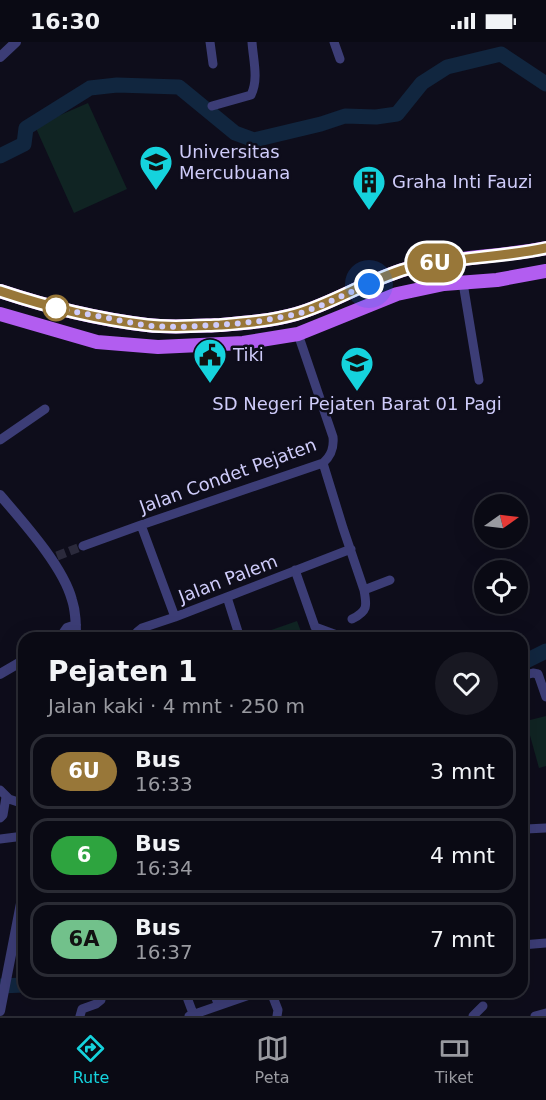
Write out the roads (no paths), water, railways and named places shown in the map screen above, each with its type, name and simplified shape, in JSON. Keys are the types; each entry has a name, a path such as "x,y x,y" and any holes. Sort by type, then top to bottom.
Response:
{"main road":[{"path":"0,291 85,315 148,326 180,327 278,319 320,306 390,274 407,269 546,248"},
{"path":"0,314 97,342 158,347 243,343 298,334 398,294 444,284 497,280 546,271"},
{"path":"339,298 339,305 347,315"}],"street":[{"path":"0,57 16,42"},
{"path":"210,42 213,64"},
{"path":"212,106 251,95 255,87 252,42"},
{"path":"334,42 340,59"},
{"path":"463,283 479,380"},
{"name":"Jalan Condet Pejaten","path":"83,546 323,463 332,451 333,437 298,334"},
{"path":"0,440 45,409"},
{"path":"323,463 364,590 365,609 362,614 352,618"},
{"path":"0,495 53,558 69,590 75,611 76,632"},
{"name":"Jalan Palem","path":"141,525 175,617 351,549"},
{"path":"295,570 315,627 329,632"},
{"path":"364,590 390,580"},
{"path":"227,597 238,632"},
{"path":"137,632 139,629 175,617"},
{"path":"64,632 67,628 76,625"},
{"path":"0,674 18,664"},
{"path":"528,674 538,674 546,697"},
{"path":"0,818 3,815 3,793 18,801"},
{"path":"528,829 546,828"},
{"path":"0,839 18,837"},
{"path":"0,1011 18,919"},
{"path":"528,944 546,943"},
{"path":"80,1016 82,1009 96,1004 101,998"},
{"path":"186,998 192,1015 238,998"},
{"path":"216,998 219,1004"},
{"path":"274,998 278,1010 277,1016"},
{"path":"473,1016 483,1006"},
{"path":"535,1016 546,1013"}],"waterway":[{"path":"0,156 24,144 26,128 90,88 117,85 179,87 235,133 254,140 345,116 376,117 397,114 422,83 447,67 501,54 546,84"},
{"path":"528,660 546,651"},
{"path":"0,986 18,985"}],"tunnel":[{"path":"57,556 83,546"}],"place":[{"name":"Universitas Mercubuana","path":"156,191"},
{"name":"Graha Inti Fauzi","path":"369,211"},
{"name":"Tiki","path":"210,384"},
{"name":"SD Negeri Pejaten Barat 01 Pagi","path":"357,392"}]}
